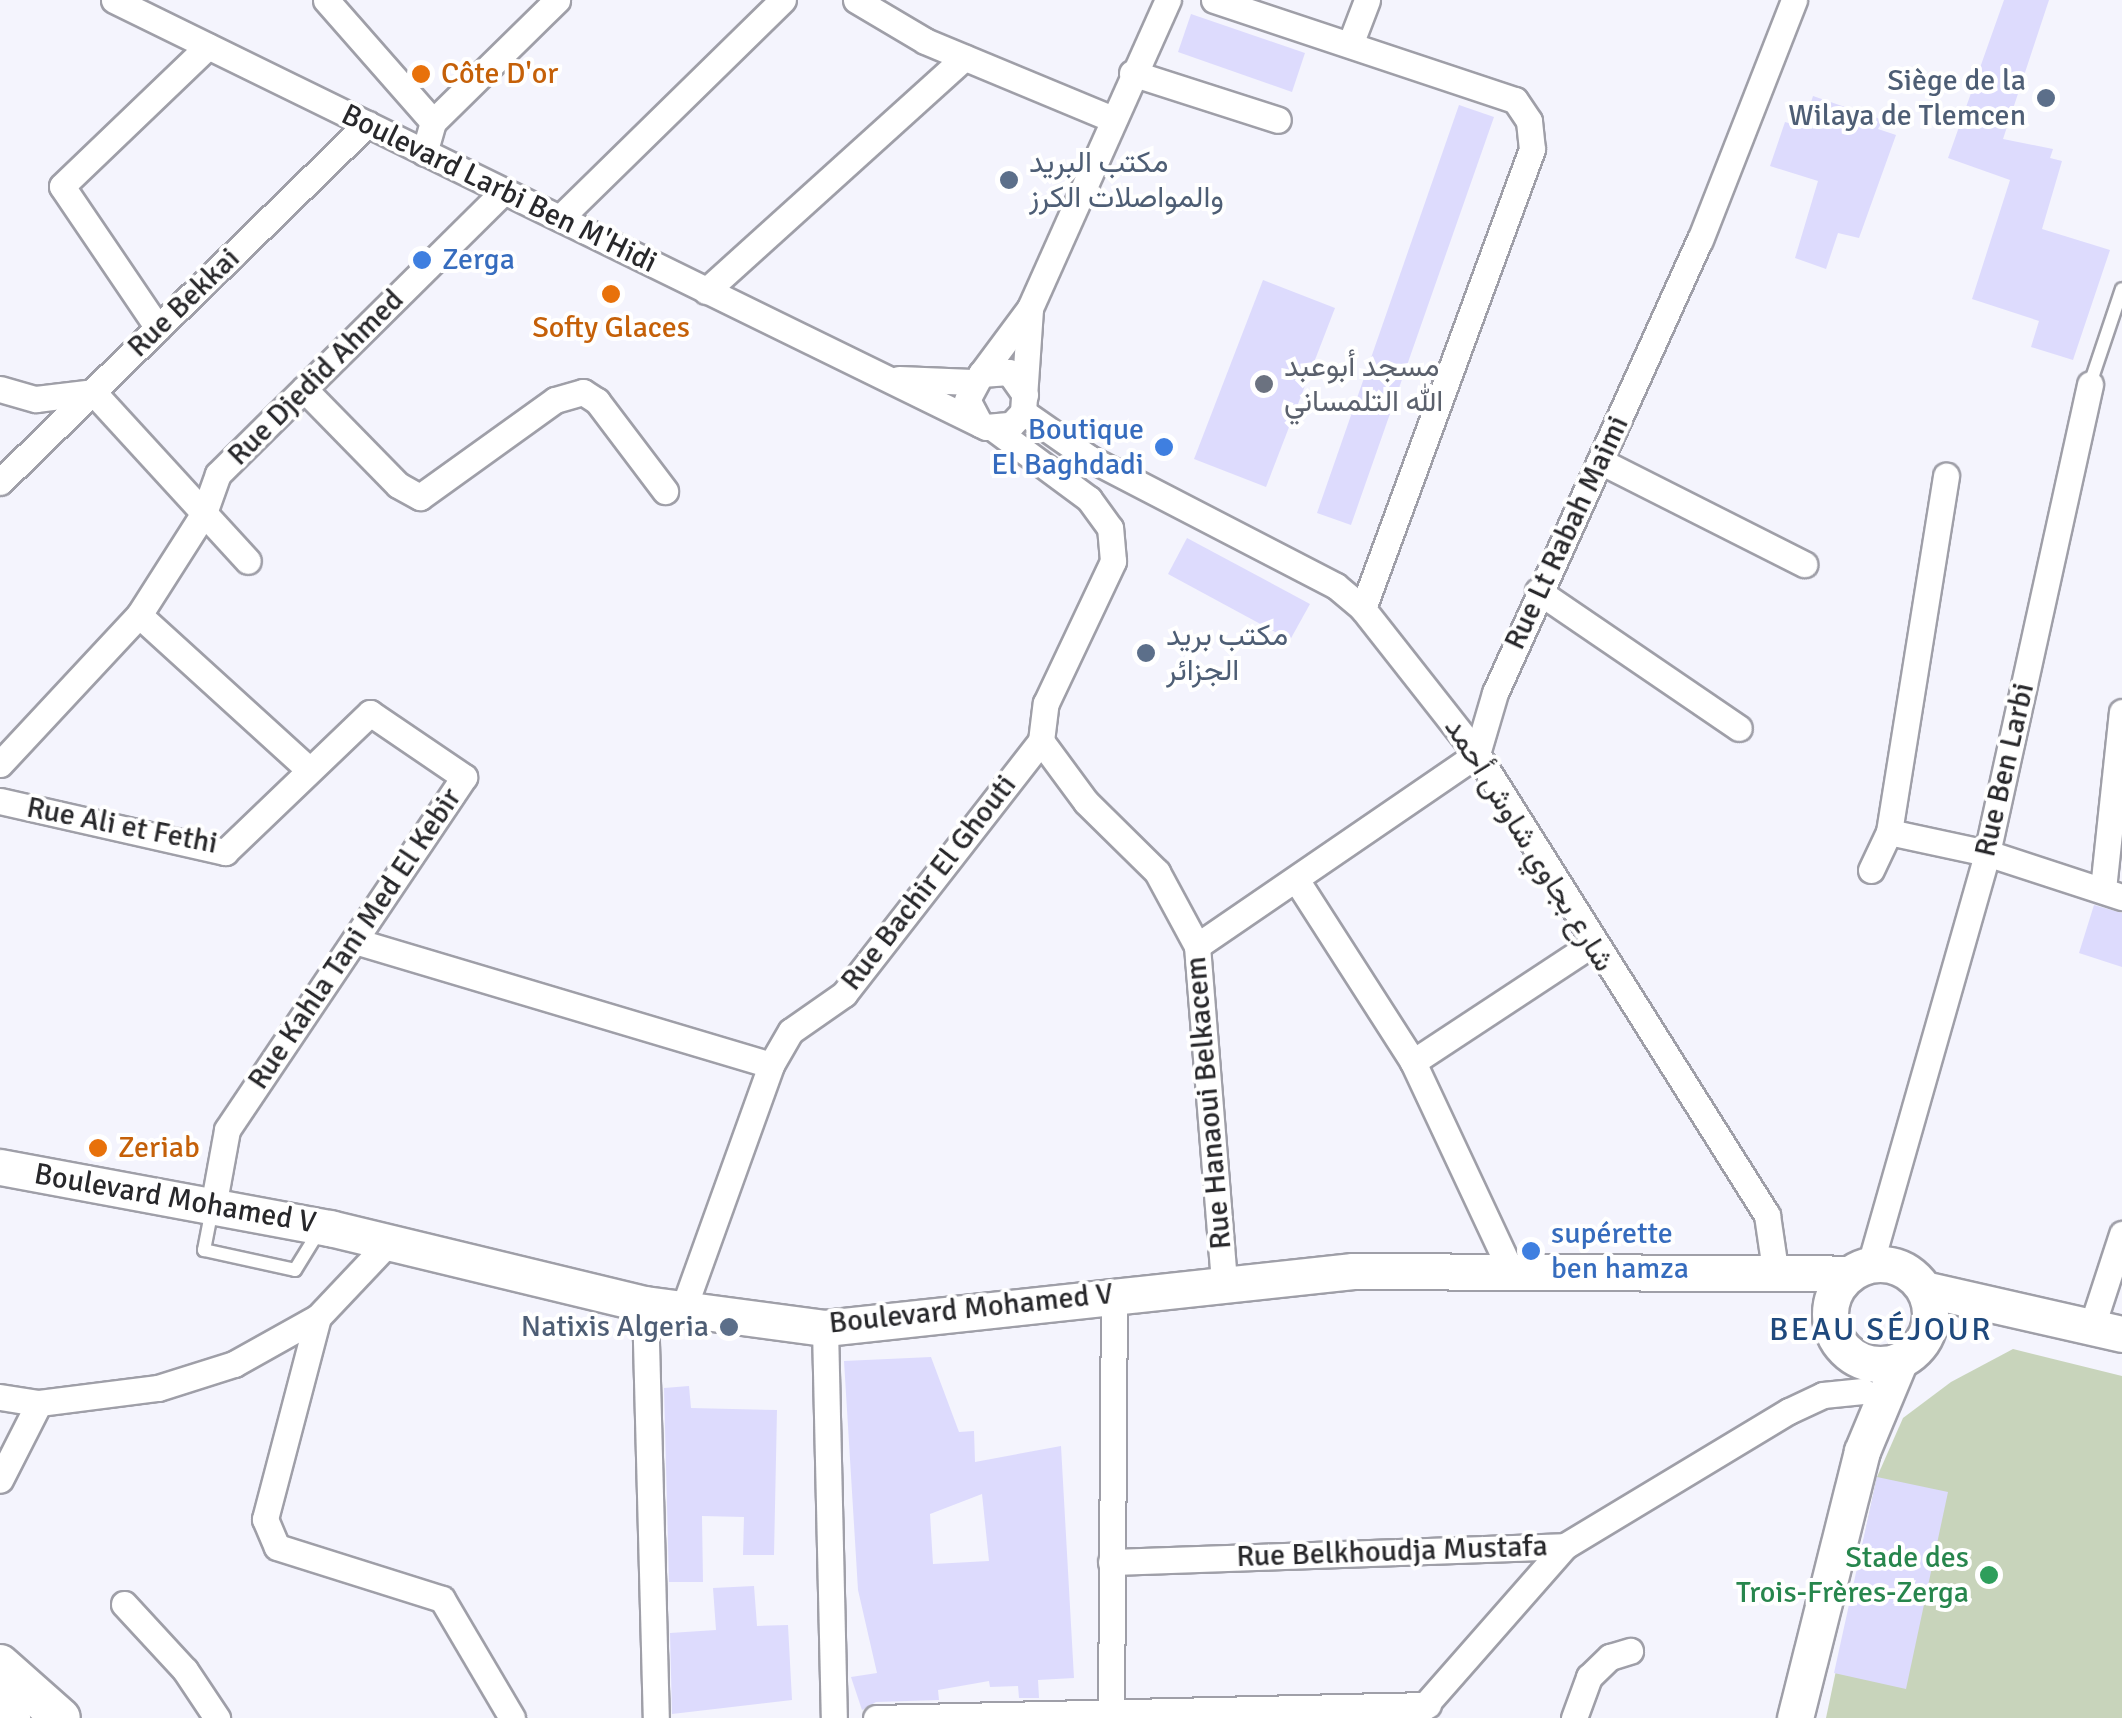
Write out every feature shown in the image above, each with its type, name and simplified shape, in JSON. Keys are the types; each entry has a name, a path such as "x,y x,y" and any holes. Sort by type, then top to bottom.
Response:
{"main road":[{"name":"Boulevard Mohamed V","path":"0,1167 322,1226 645,1304 825,1328 1224,1280 1354,1271 1776,1276 1871,1263"},
{"path":"1830,1309 1871,1263 1927,1305 2014,1306 2107,1330"},
{"path":"1776,1276 1830,1309 1837,1340 1863,1376 1862,1451"},
{"path":"1863,1376 1900,1360 1920,1345 1927,1305"},
{"path":"1794,1718 1862,1451 1900,1360"},
{"path":"0,1664 61,1718"},
{"path":"0,1708 12,1718"}],"street":[{"name":"Boulevard Larbi Ben M'Hidi","path":"114,0 987,426 1089,498 1110,528 1112,561"},
{"path":"326,0 433,122"},
{"path":"424,153 433,122 557,0"},
{"path":"560,218 783,0"},
{"path":"856,0 964,58 1110,118"},
{"path":"1030,308 1024,404 1010,425 987,426 967,400 976,378 1030,308 1110,118 1162,12 1144,0"},
{"path":"1214,0 1351,42 1515,100 1528,121 1532,149 1363,609"},
{"path":"1351,42 1367,0"},
{"name":"Rue Lt Rabah Maimi","path":"1477,754 1538,591 1700,240 1794,0"},
{"path":"158,328 62,186 208,46"},
{"path":"706,291 964,58"},
{"path":"1132,73 1278,120"},
{"name":"Rue Bekkai","path":"0,482 367,124"},
{"name":"Rue Djedid Ahmed","path":"0,764 140,615 204,513 218,474 503,192"},
{"path":"884,378 976,378 1009,372 1024,404"},
{"name":"Rue Ben Larbi","path":"1871,1263 1987,853 2090,384"},
{"path":"0,389 36,399 93,392 248,561"},
{"path":"304,389 408,494 420,497 555,400 583,392 597,401 665,491"},
{"name":"شارع بجاوي شاوش أحمد","path":"1024,404 1089,458 1336,586 1363,609 1477,754 1592,944 1767,1214 1776,1276"},
{"path":"1600,461 1804,564"},
{"path":"1871,870 1889,832 1946,476"},
{"name":"Rue Bachir El Ghouti","path":"684,1307 771,1065 791,1032 844,994 1041,741 1046,702 1112,561"},
{"path":"1538,591 1739,728"},
{"path":"140,615 307,768"},
{"name":"Rue Ali et Fethi","path":"0,800 225,852 307,768 370,712"},
{"name":"Rue Kahla Tani Med El Kebir","path":"213,1207 227,1130 464,776 370,712"},
{"path":"1889,832 1987,853 2112,893 2122,712"},
{"name":"Rue Hanaoui Belkacem","path":"1041,741 1086,802 1174,895 1197,946 1224,1280"},
{"path":"1197,946 1477,754"},
{"path":"1297,881 1413,1062 1512,1272"},
{"path":"354,941 771,1065"},
{"path":"1413,1062 1592,944"},
{"path":"2107,1330 2122,1234"},
{"path":"0,1397 39,1403 173,1383 234,1364 318,1317 388,1243"},
{"path":"1110,1714 1114,1292"},
{"path":"645,1304 656,1718"},
{"path":"318,1317 265,1519 278,1547 442,1599 512,1718"},
{"path":"825,1328 834,1718"},
{"path":"1565,1546 1788,1410 1863,1376"},
{"path":"0,1480 39,1403"},
{"name":"Rue Belkhoudja Mustafa","path":"1111,1562 1565,1546"},
{"name":"Rue Belkhoudja Mustafa","path":"1421,1712 1565,1546"},
{"path":"124,1604 185,1670 217,1718"},
{"path":"1574,1718 1589,1677 1610,1657 1630,1651"},
{"path":"876,1718 1421,1712"}],"lane":[{"name":"Rue Ben Larbi","path":"2090,384 2122,289"},
{"path":"213,1207 204,1250 295,1270 322,1226"}],"green space":[{"name":"Stade des Trois-Frères-Zerga","path":"2013,1349 2122,1376 2122,1718 1826,1718 1877,1477 1903,1418 1951,1382"}],"building":[{"path":"2004,0 2049,0 2003,139 2053,149 2050,158 2062,161 2042,229 2110,250 2073,360 2031,347 2039,321 1972,299 2010,180 1948,158"},
{"path":"1191,14 1305,53 1292,92 1178,52"},
{"path":"1813,96 1883,120 1878,129 1896,135 1859,238 1838,233 1826,269 1795,258 1818,181 1770,166 1785,122 1803,127"},
{"path":"1459,105 1494,117 1351,525 1317,513"},
{"name":"مسجد أبوعبد الله التلمساني","path":"1263,280 1335,308 1266,487 1194,459"},
{"path":"1187,538 1310,604 1290,640 1168,574"},
{"path":"2094,905 2122,913 2122,967 2079,953"},
{"path":"931,1357 959,1432 974,1431 975,1462 1061,1446 1074,1678 1038,1680 1039,1698 1019,1698 1018,1686 990,1687 989,1681 938,1690 939,1700 876,1702 862,1710 851,1677 877,1673 858,1590 844,1361","holes":["982,1494 989,1561 933,1564 930,1514"]},
{"path":"689,1386 691,1408 777,1410 774,1555 743,1555 744,1517 702,1516 703,1582 669,1582 664,1388"},
{"path":"1877,1477 1948,1492 1906,1689 1834,1673"},
{"path":"754,1586 757,1626 788,1625 792,1700 672,1714 670,1633 716,1630 713,1588"}],"place":[{"name":"Côte D'or","path":"421,74"},
{"name":"Siège de la Wilaya de Tlemcen","path":"2046,98"},
{"name":"مكتب البريد والمواصلات الكرز","path":"1009,180"},
{"name":"Zerga","path":"422,260"},
{"name":"Softy Glaces","path":"611,294"},
{"name":"مسجد أبوعبد الله التلمساني","path":"1264,384"},
{"name":"Boutique El Baghdadi","path":"1164,447"},
{"name":"مكتب بريد الجزائر","path":"1146,653"},
{"name":"Zeriab","path":"98,1148"},
{"name":"supérette ben hamza","path":"1531,1251"},
{"name":"Natixis Algeria","path":"729,1327"},
{"name":"Stade des Trois-Frères-Zerga","path":"1989,1575"}],"district":[{"name":"BEAU SÉJOUR","path":"1881,1330"}]}
